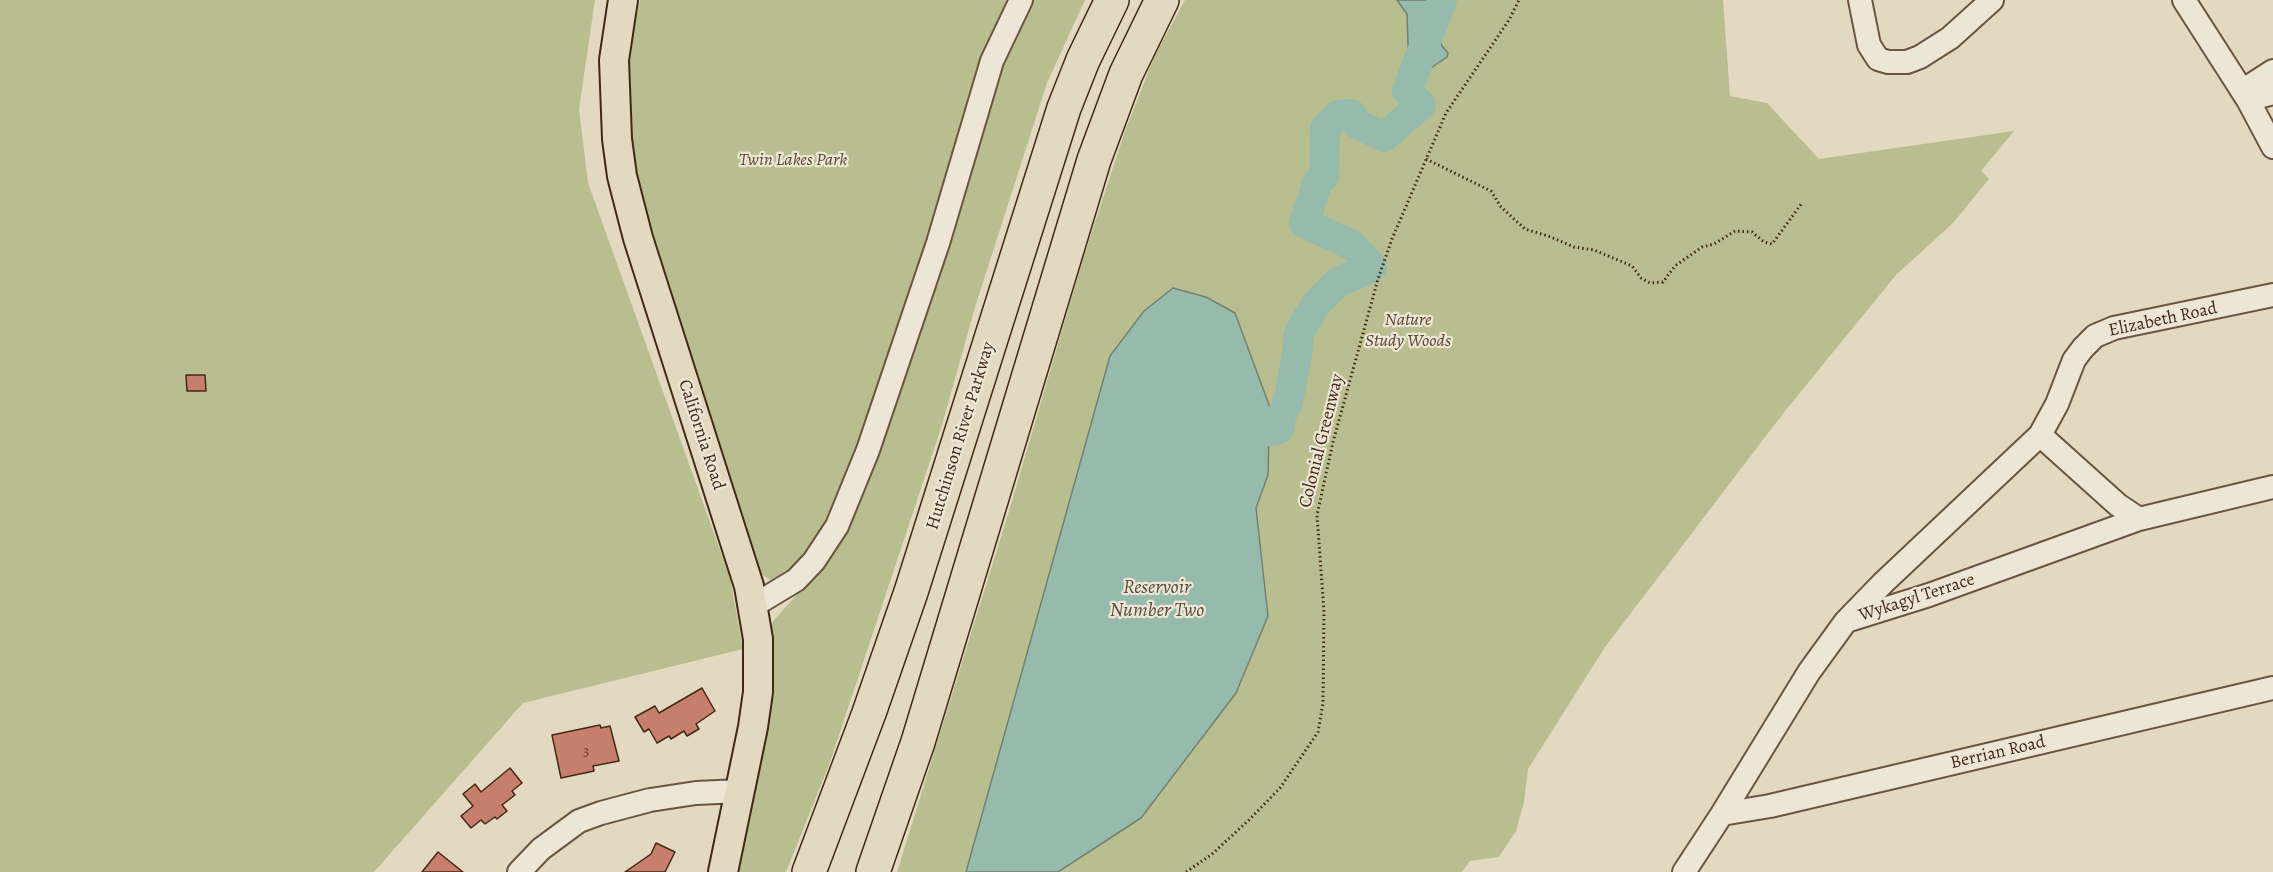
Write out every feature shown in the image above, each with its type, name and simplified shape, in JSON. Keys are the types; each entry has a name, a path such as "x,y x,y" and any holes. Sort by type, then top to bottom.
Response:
{"highway":[{"name":"Hutchinson River Parkway","path":"809,872 912,592 1060,117 1083,60 1112,0"},
{"path":"873,872 942,663 1094,160 1122,83 1162,0"}],"main road":[{"name":"California Road","path":"623,0 614,60 617,139 622,176 638,238 739,554 753,606 758,639 758,692 741,791 723,872"}],"street":[{"path":"753,606 796,580 814,561 837,526 868,450 938,243 992,61 1021,0"},
{"path":"1860,0 1869,45 1878,60 1906,62 1920,57 1950,38 1992,0"},
{"path":"2184,0 2245,96 2273,147"},
{"path":"2245,96 2273,71"},
{"path":"2245,96 2273,93"},
{"name":"Elizabeth Road","path":"1846,621 1883,583 2040,435 2057,404 2074,360 2095,336 2114,328 2273,295"},
{"path":"2040,435 2118,505 2139,519"},
{"name":"Wykagyl Terrace","path":"1684,872 1809,672 1846,621 1929,595 2139,519 2273,487"},
{"name":"Berrian Road","path":"1722,814 1770,806 2273,688"},
{"path":"519,872 541,849 579,821 650,800 696,793 741,791"}],"path":[{"name":"Colonial Greenway","path":"1186,872 1211,855 1280,788 1318,732 1323,704 1324,612 1317,515 1333,442 1377,279 1446,113 1509,20 1519,0"},
{"path":"1426,159 1491,191 1501,207 1525,229 1551,237 1574,248 1594,250 1632,266 1641,278 1650,283 1662,282 1675,266 1702,248 1714,244 1735,231 1752,232 1764,242 1772,244 1802,203"}],"green space":[{"path":"0,0 595,0 579,109 588,183 730,578 743,649 523,703 374,872 0,872"},
{"name":"Twin Lakes Park","path":"640,0 1085,0 1047,83 976,304 942,425 829,765 786,872 734,872 767,633 774,620 828,560 849,523 842,491 816,540 788,573 770,580 755,570 642,219 631,165 627,63"},
{"name":"Nature Study Woods","path":"1185,0 1723,0 1730,96 1767,103 1819,159 2014,131 1981,171 1989,179 1953,223 1896,275 1785,411 1605,647 1528,769 1524,802 1516,831 1499,857 1470,861 1462,872 897,872 1009,511 1083,259 1125,131 1155,55"}],"water":[{"path":"1397,0 1450,0 1445,16 1434,24 1442,46 1448,53 1447,57 1412,81 1409,75 1407,14"},
{"name":"Reservoir Number Two","path":"1173,288 1206,297 1235,313 1272,413 1269,431 1268,475 1256,508 1268,616 1236,693 1141,818 1058,872 966,872 1110,356 1144,311"}],"building":[{"path":"186,375 205,375 206,391 187,391"},
{"path":"702,688 715,711 696,724 699,729 687,736 684,731 671,739 669,736 657,743 649,729 644,732 635,717 655,706 659,713"},
{"path":"600,725 601,728 610,726 619,761 593,766 594,771 561,778 552,735"},
{"path":"510,768 522,783 512,791 515,795 502,805 507,811 497,819 495,817 485,824 481,820 471,828 461,816 473,806 463,794 475,784 481,792"},
{"path":"656,843 675,852 665,872 625,872 651,854"},
{"path":"438,852 463,872 422,872"}],"waterway":[{"path":"1269,431 1279,429 1281,416 1288,403 1298,336 1305,322 1318,302 1337,283 1372,267 1352,245 1304,223 1318,182 1324,176 1325,129 1338,115 1351,114 1357,124 1384,137 1421,105 1407,91 1442,0"}]}
